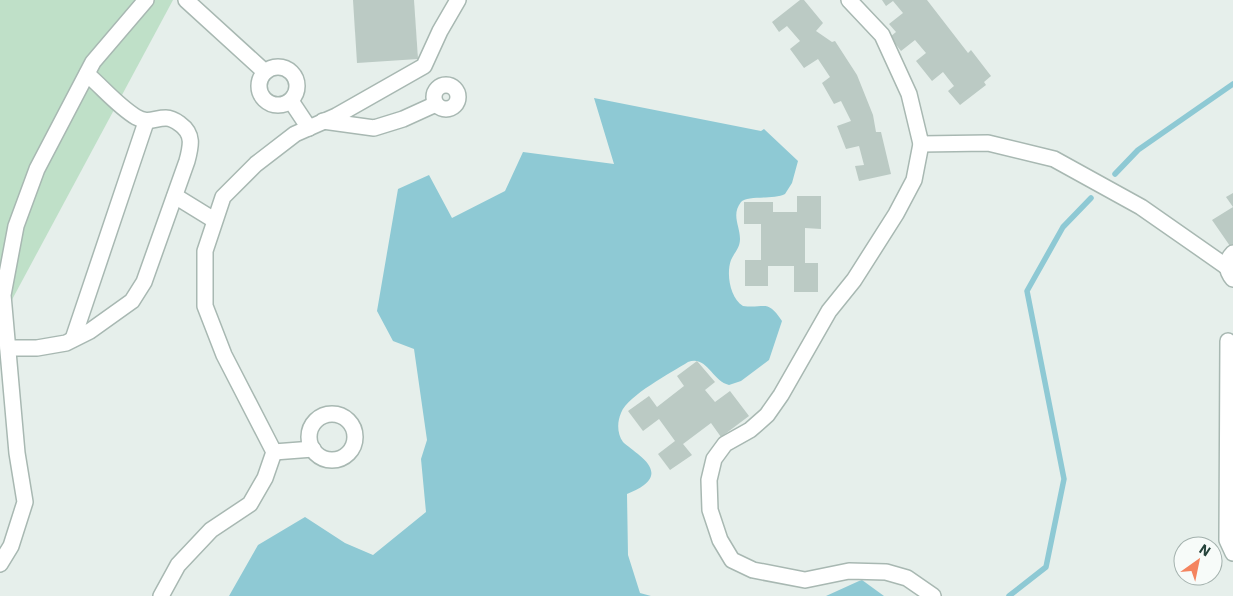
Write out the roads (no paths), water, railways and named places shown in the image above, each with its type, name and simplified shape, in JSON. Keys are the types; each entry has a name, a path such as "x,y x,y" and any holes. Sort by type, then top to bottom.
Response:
{"street":[{"path":"0,564 11,546 25,502 17,453 3,295 16,226 37,169 93,62 146,0"},
{"path":"186,0 265,72"},
{"path":"161,596 178,565 212,530 250,504 265,478 274,452 224,355 205,306 205,251 223,198 256,164 295,134 323,121 424,66 440,31 458,0"},
{"path":"849,0 882,36 909,94 921,144 914,180 891,222 854,280 829,311 781,395 767,415 756,425 726,444 714,459 708,480 710,510 720,540 732,560 753,570 805,580 849,571 886,572 906,578 934,596"},
{"path":"279,67 293,73 298,88 291,101 277,106 263,100 258,85 265,72 279,67"},
{"path":"8,348 37,348 66,343 90,331 132,301 144,282 191,145 190,133 175,121 166,118 146,122 136,117 87,74"},
{"path":"291,101 308,128"},
{"path":"323,121 374,128 403,119 436,104"},
{"path":"73,339 146,122"},
{"path":"921,144 988,144 1054,159 1141,207 1231,266"},
{"path":"175,196 214,220"},
{"path":"1228,341 1227,540 1233,553"},
{"path":"274,452 313,449"}],"water":[{"path":"594,98 761,131 764,129 798,161 792,183 785,194 744,200 738,207 736,216 740,242 731,260 729,272 732,292 743,306 769,307 773,309 782,321 769,360 741,381 729,385 723,383 700,362 688,362 641,392 625,406 621,413 618,428 621,439 646,461 651,473 650,479 644,485 627,494 628,555 640,593 651,596 229,596 258,545 305,517 345,543 373,555 426,512 421,459 427,440 414,349 393,341 377,311 398,189 429,175 452,218 505,191 523,152 614,164"},
{"path":"862,580 884,596 826,596 859,581"}],"waterway":[{"path":"1115,174 1138,150 1233,84"},
{"path":"1009,596 1046,567 1064,479 1027,291 1063,227 1091,198"}]}
